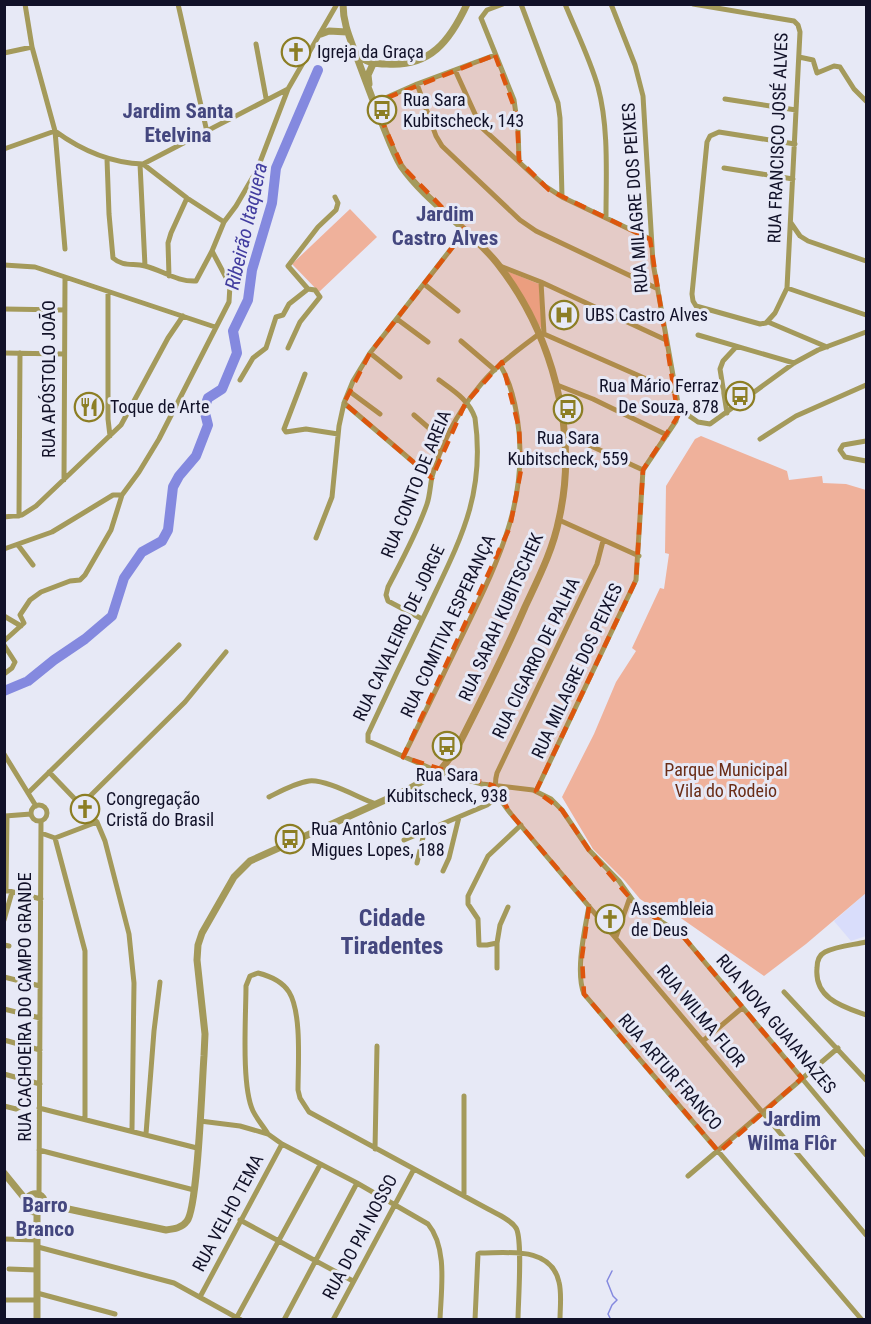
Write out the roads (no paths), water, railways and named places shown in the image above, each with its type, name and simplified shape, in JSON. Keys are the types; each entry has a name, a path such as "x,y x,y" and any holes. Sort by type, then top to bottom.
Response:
{"street":[{"path":"25,4 32,47 55,132 65,249"},
{"path":"178,4 207,132"},
{"path":"107,159 113,258 128,265 145,266 169,276 195,281 224,222 257,170 288,89 337,4"},
{"name":"RUA SARAH KUBITSCHEK","path":"344,4 347,32 370,94 402,166 417,185 499,266 541,334 556,385 565,434 566,469 559,520 545,562 514,633 456,750 439,772"},
{"path":"355,53 372,63 410,64 429,56 437,50 455,27 467,4"},
{"path":"503,4 487,10 481,18 514,100 519,160"},
{"path":"521,4 558,103 562,197"},
{"path":"565,4 591,66 600,97 604,123 606,217"},
{"name":"RUA MILAGRE DOS PEIXES","path":"536,791 637,577 644,470 676,422 678,409 656,288 650,239 643,96 635,65 611,4"},
{"name":"RUA FRANCISCO JOSÉ ALVES","path":"693,4 794,21 800,28 787,288"},
{"path":"321,34 329,31 347,32"},
{"path":"256,44 266,98"},
{"path":"4,53 32,47"},
{"path":"374,103 417,84 495,55"},
{"path":"799,57 813,60 817,73 834,66 840,67 854,89 867,101"},
{"name":"RUA SARAH KUBITSCHEK","path":"370,94 368,75 372,63"},
{"path":"455,70 482,127 549,190 650,239"},
{"path":"417,84 436,136 442,146 520,220 536,231 656,288"},
{"path":"141,164 207,132 266,98 288,89"},
{"path":"725,99 796,110"},
{"path":"4,149 55,132"},
{"path":"55,132 71,143 107,159 141,164 224,222"},
{"path":"795,144 719,132 712,134 707,142 693,301 699,307 760,324 768,322 827,347"},
{"path":"141,164 145,266"},
{"path":"724,168 792,179"},
{"path":"288,348 300,322 320,297 315,290 308,289 288,266 318,227 336,210 338,203 335,197"},
{"path":"169,276 168,243 187,198"},
{"path":"790,221 800,236 808,241 867,261"},
{"path":"316,538 332,497 338,434 344,404 358,371 465,231"},
{"path":"4,674 12,668 15,662 4,643 24,621 20,617 21,611 34,596 70,581 80,580 85,575 111,530 122,495 159,439 229,302 230,285 212,250"},
{"path":"4,265 35,267 215,327"},
{"path":"499,266 541,282 666,340"},
{"name":"RUA APÓSTOLO JOÃO","path":"64,480 65,278"},
{"path":"541,282 541,334 676,392"},
{"path":"424,284 458,311"},
{"path":"768,322 787,288 867,315"},
{"path":"240,380 253,358 266,348 276,317 283,315 290,304 308,289"},
{"path":"108,292 110,436"},
{"path":"4,309 65,310"},
{"path":"4,517 19,516 36,506 110,436 127,416 157,357 183,316"},
{"path":"397,319 428,342"},
{"path":"678,409 704,425 716,422 794,363 827,347 867,332"},
{"name":"RUA CONTO DE AREIA","path":"423,619 388,601 386,595 422,517 428,501 432,478 446,442 467,402 500,364 541,334"},
{"path":"698,335 794,363"},
{"path":"461,341 495,370"},
{"path":"727,413 720,369 723,361 736,347"},
{"path":"4,353 64,354"},
{"path":"19,516 20,353"},
{"path":"370,353 400,377"},
{"name":"RUA COMITIVA ESPERANÇA","path":"404,757 499,557 515,509 521,470 519,428 510,385 500,364"},
{"path":"305,374 284,429 286,432 306,429 338,434"},
{"path":"440,380 467,402"},
{"path":"556,385 592,399 667,435"},
{"path":"760,439 796,416 867,385"},
{"path":"349,391 380,414"},
{"name":"RUA CAVALEIRO DE JORGE","path":"467,402 475,418 478,446 477,481 473,503 463,534 367,738 372,743 439,772 494,786 536,791"},
{"path":"344,404 432,478"},
{"path":"414,416 446,442"},
{"path":"565,434 644,470"},
{"path":"867,441 850,442 843,445 840,450 845,457 867,461"},
{"path":"4,549 52,532 113,495 122,495"},
{"path":"559,520 639,556"},
{"name":"RUA CIGARRO DE PALHA","path":"494,786 502,763 597,564 603,541"},
{"path":"18,545 33,565"},
{"path":"4,616 21,626"},
{"path":"28,793 179,645"},
{"path":"81,805 185,702 226,652"},
{"path":"4,754 36,806"},
{"path":"49,772 97,822 105,841 132,948 134,983 132,1130"},
{"path":"45,1204 166,1230 176,1229 186,1223 191,1214 194,1190 205,1034 197,960 198,945 225,891 241,868 250,861 405,791 439,772"},
{"path":"269,797 311,780 376,804"},
{"name":"RUA WILMA FLOR","path":"494,786 498,797 520,825 867,1235"},
{"name":"RUA NOVA GUAIANAZES","path":"536,791 551,799 562,810 589,850 640,909 682,935 867,1155"},
{"path":"404,840 425,829 487,805 498,797"},
{"path":"36,806 43,806 47,812 41,821 34,820 31,814 36,806"},
{"path":"4,920 8,891 6,816 31,814"},
{"path":"443,871 449,858 459,817"},
{"name":"RUA CACHOEIRA DO CAMPO GRANDE","path":"39,1194 41,821"},
{"path":"41,833 55,838 97,822"},
{"path":"497,943 478,944 478,920 468,904 468,896 488,856 520,825"},
{"path":"417,863 425,829"},
{"path":"55,838 85,951 85,1119"},
{"path":"8,891 41,899"},
{"path":"616,937 630,897"},
{"name":"RUA ARTUR FRANCO","path":"589,906 582,957 581,986 584,994 862,1320"},
{"path":"658,919 670,906"},
{"path":"497,968 500,924 508,907"},
{"path":"867,942 826,952 819,958 817,974 819,985 831,1001 867,1015"},
{"path":"268,1134 253,1112 246,1068 246,986 250,976 258,973 280,982 292,998 298,1030 298,1090 305,1106 314,1116 508,1220 514,1226 518,1232 519,1252 518,1320"},
{"path":"4,977 40,986"},
{"path":"146,1134 160,982"},
{"path":"784,992 867,1080"},
{"path":"703,1041 742,1008"},
{"path":"4,1009 40,1018"},
{"path":"4,1041 40,1050"},
{"path":"375,1149 377,1046"},
{"path":"688,1176 719,1152 838,1048"},
{"path":"4,1074 40,1084"},
{"path":"4,1106 20,1107 27,1080"},
{"path":"464,1095 464,1196"},
{"path":"39,1108 197,1148"},
{"path":"200,1121 240,1126 268,1134 282,1144 357,1183 428,1224 439,1241 441,1251 440,1320"},
{"name":"RUA VELHO TEMA","path":"200,1297 282,1144"},
{"path":"39,1150 194,1190"},
{"path":"4,1239 38,1243 174,1283 239,1318 320,1164"},
{"name":"RUA DO PAI NOSSO","path":"333,1320 414,1169"},
{"path":"4,1173 26,1200 28,1209 37,1213"},
{"path":"284,1320 357,1183"},
{"path":"26,1200 30,1195 39,1194 44,1198 45,1204 37,1213"},
{"path":"37,1213 37,1320"},
{"path":"240,1220 354,1281"},
{"path":"475,1320 476,1260 480,1253 519,1252 544,1259 557,1274 560,1285 560,1320"},
{"path":"9,1269 37,1270"},
{"path":"4,1300 37,1297 115,1314"}],"waterway":[{"name":"Ribeirão Itaquera","path":"4,691 28,681 112,616 124,578 142,552 162,541 168,530 173,487 196,456 208,425 204,409 208,398 222,389 237,353 233,331 248,300 252,270 272,203 276,168 318,70"},
{"path":"611,1320 608,1314 617,1300 607,1281 612,1271"}],"place":[{"name":"Igreja da Graça","path":"296,52"},
{"name":"Rua Sara Kubitscheck, 143","path":"382,110"},
{"name":"UBS Castro Alves","path":"564,315"},
{"name":"Rua Mário Ferraz De Souza, 878","path":"740,396"},
{"name":"Toque de Arte","path":"89,407"},
{"name":"Rua Sara Kubitscheck, 559","path":"568,409"},
{"name":"Rua Sara Kubitscheck, 938","path":"447,746"},
{"name":"Congregação Cristã do Brasil","path":"85,809"},
{"name":"Rua Antônio Carlos Migues Lopes, 188","path":"290,839"},
{"name":"Assembleia de Deus","path":"610,919"}],"district":[{"name":"Jardim Santa Etelvina","path":"178,123"},
{"name":"Jardim Castro Alves","path":"445,226"},
{"name":"Cidade Tiradentes","path":"392,932"},
{"name":"Jardim Wilma Flôr","path":"792,1131"},
{"name":"Barro Branco","path":"45,1217"}],"park label":[{"name":"Parque Municipal Vila do Rodeio","path":"726,780"}]}
